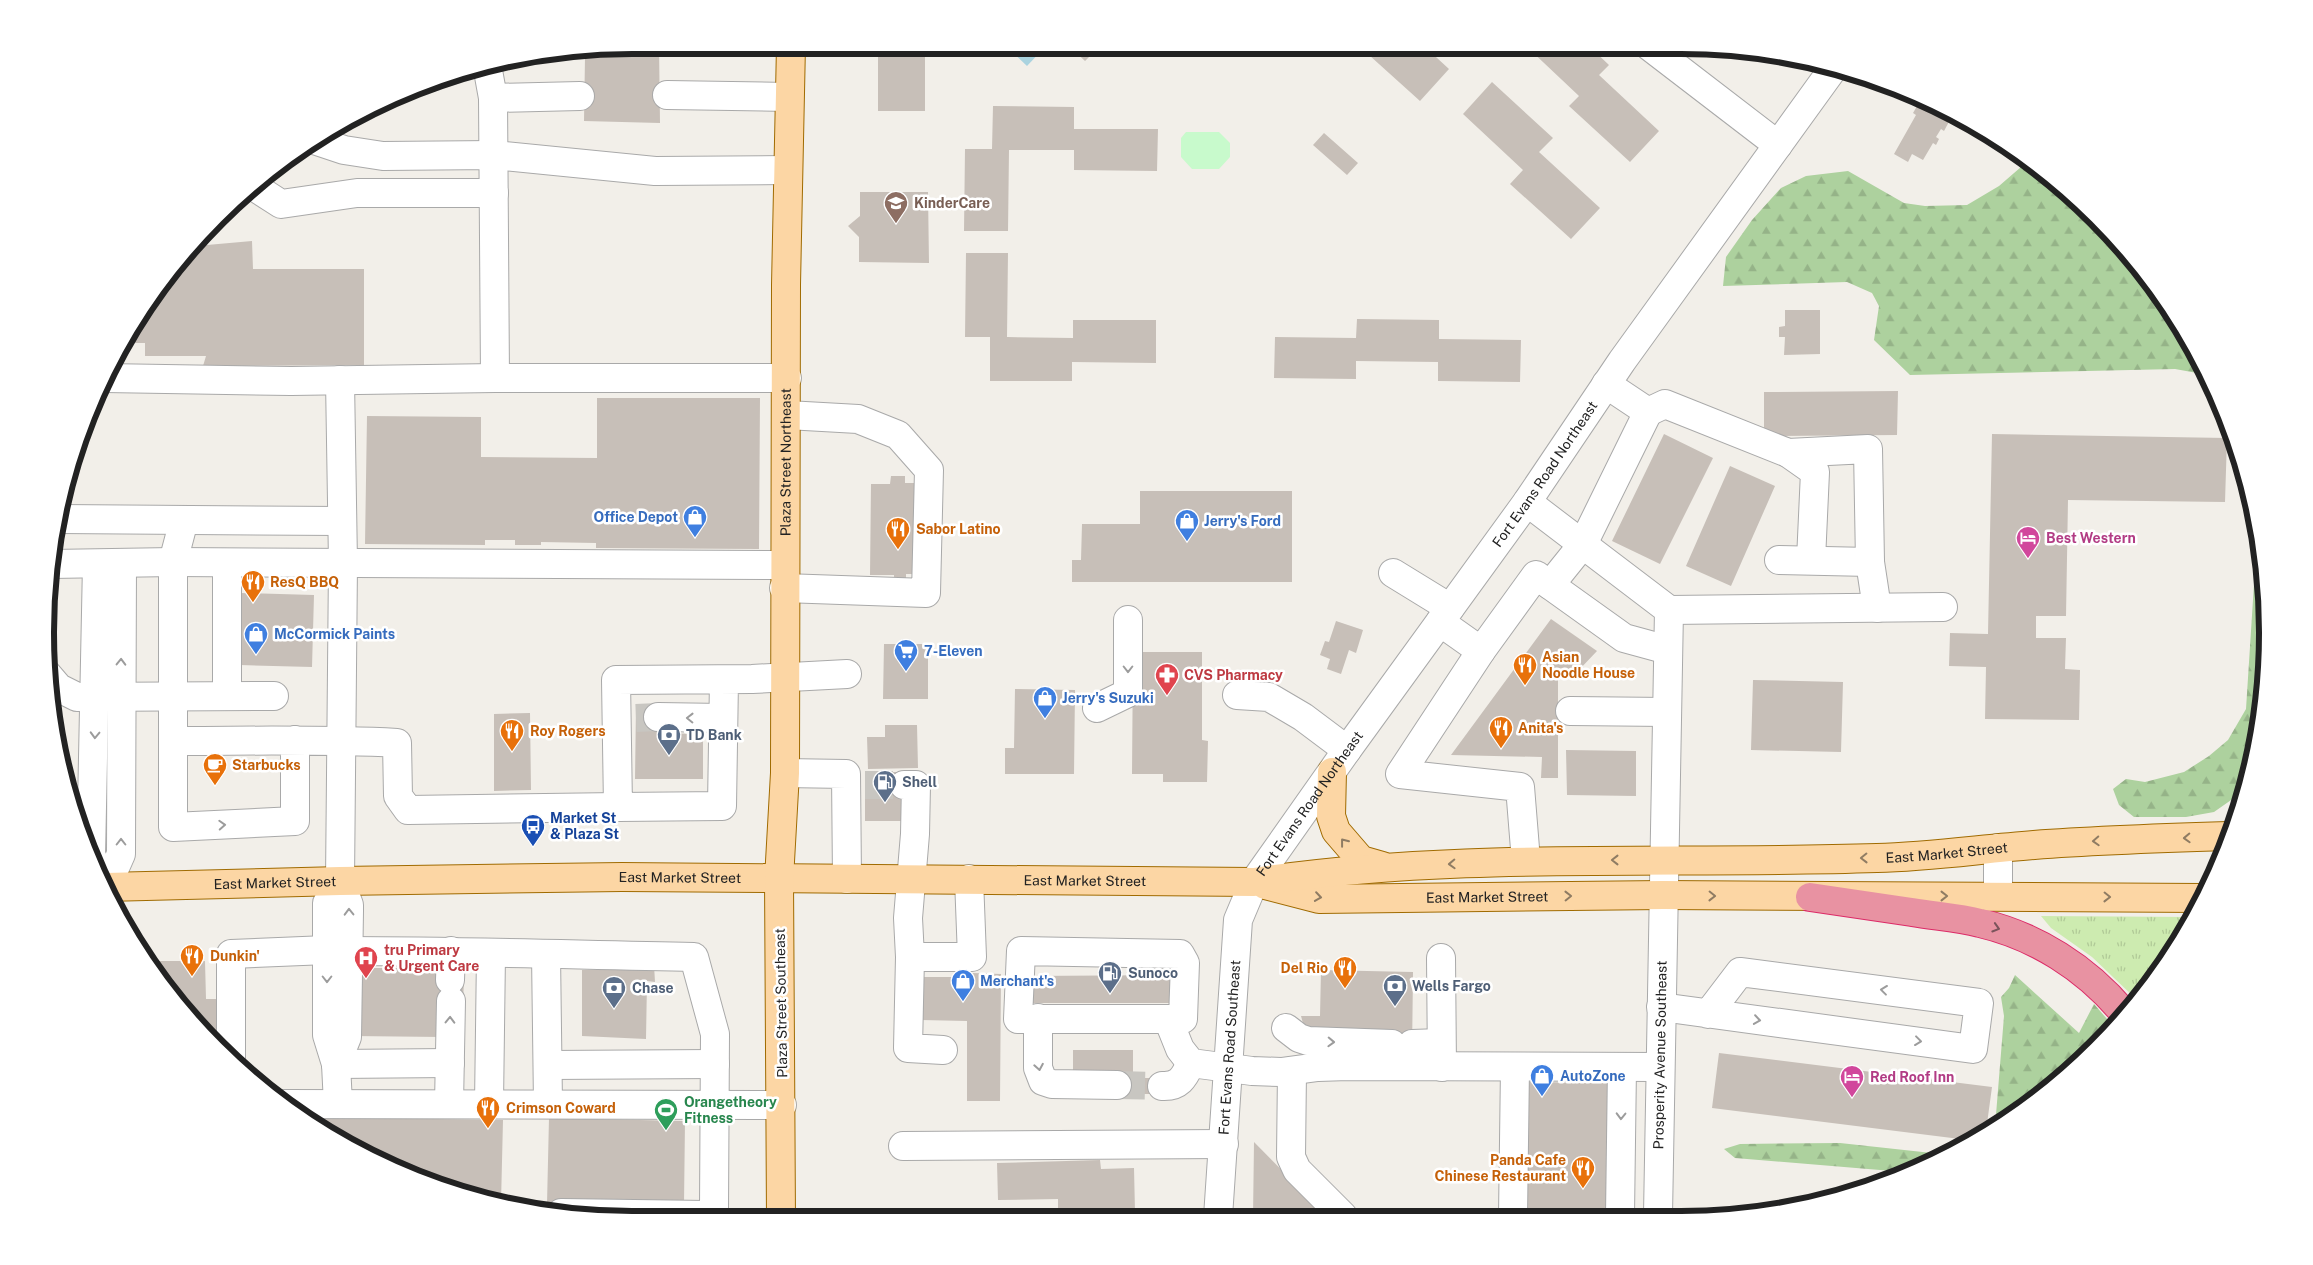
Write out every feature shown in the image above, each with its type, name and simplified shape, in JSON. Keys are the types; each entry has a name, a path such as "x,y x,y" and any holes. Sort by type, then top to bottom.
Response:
{"highway":[{"path":"1810,897 1980,922 2015,934 2050,950 2081,971 2110,996 2120,1009"}],"main road":[{"name":"Plaza Street Northeast","path":"779,879 785,773 784,576 790,54"},
{"path":"1332,772 1332,816 1336,831 1361,860 1384,867"},
{"name":"East Market Street","path":"112,887 622,877 1254,882 1324,871 1384,867 1526,862 1877,858 2091,841 2222,836"},
{"name":"Plaza Street Southeast","path":"779,879 782,1211"},
{"name":"East Market Street","path":"1254,882 1319,899 1663,896 2195,898"}],"street":[{"path":"1659,54 1778,145"},
{"path":"488,72 493,98 495,378"},
{"name":"Fort Evans Road Northeast","path":"1254,882 1527,502 1606,384 1830,73"},
{"path":"667,95 788,97"},
{"path":"493,98 580,96"},
{"path":"324,143 344,150 383,156 494,155 655,171 787,170"},
{"path":"259,190 282,204 356,193 494,193"},
{"path":"113,378 340,380 787,378"},
{"path":"338,1104 336,1064 327,1035 338,950 327,903 340,881 343,563 340,380"},
{"path":"1606,384 1648,412"},
{"path":"1550,585 1583,544 1648,412 1665,404 1788,453 1815,472 1811,560"},
{"path":"58,564 174,562 343,563 784,576 926,593 929,470 898,435 858,419 787,415"},
{"path":"1788,453 1868,449 1870,562 1877,608"},
{"path":"1527,502 1669,610 1943,607"},
{"path":"65,519 342,521"},
{"path":"184,520 174,562 174,827 295,821 295,740"},
{"path":"1779,560 1870,562"},
{"path":"227,696 228,563"},
{"path":"93,840 108,697 110,564"},
{"path":"1393,573 1445,615 1481,651"},
{"path":"1526,862 1520,787 1400,774 1481,651 1536,575 1624,638 1668,650"},
{"path":"1663,896 1669,610"},
{"path":"1097,708 1128,692 1128,620"},
{"path":"618,807 637,717 616,680 724,680 847,674"},
{"path":"173,741 342,740 397,743 398,796 408,810 722,806 724,680"},
{"path":"56,684 77,697 274,696"},
{"path":"1237,695 1269,697 1316,726 1347,750"},
{"path":"1570,711 1667,712"},
{"path":"637,717 723,718"},
{"path":"785,773 850,775 847,879"},
{"path":"904,785 916,785 915,834 908,918 910,957 908,1048 943,1050"},
{"path":"1998,848 1998,896"},
{"path":"910,957 972,957 969,879"},
{"name":"Fort Evans Road Southeast","path":"1218,1211 1238,920 1254,882"},
{"name":"Prosperity Avenue Southeast","path":"1658,1211 1663,896"},
{"path":"231,1049 231,954 338,950 451,950 491,954 694,957 715,1034 715,1202 711,1211"},
{"path":"449,1104 451,950"},
{"path":"1021,951 1180,954 1185,963 1183,1019 1168,1019 1018,1019 1021,951"},
{"path":"489,1104 491,954"},
{"path":"546,954 548,1104"},
{"path":"1441,958 1441,1055"},
{"path":"1661,1007 1708,1014 1973,1049 1979,1003 1740,972 1708,1014"},
{"path":"1038,1018 1038,1068 1043,1081 1052,1084 1117,1085"},
{"path":"1168,1019 1180,1049 1191,1063 1228,1069 1292,1071 1441,1055"},
{"path":"1286,1028 1299,1038 1308,1041 1402,1044 1441,1055 1515,1068 1660,1067"},
{"path":"336,1064 450,1063"},
{"path":"1162,1086 1172,1086 1183,1080 1191,1063"},
{"path":"548,1065 715,1064"},
{"path":"1620,1211 1622,1067"},
{"path":"1513,1211 1515,1068"},
{"path":"1292,1071 1291,1157 1296,1170 1338,1211"},
{"path":"297,1104 782,1105"},
{"path":"903,1146 1224,1144"}],"green space":[{"path":"1186,132 1219,132 1230,143 1230,157 1219,169 1192,169 1181,157 1181,138"},
{"path":"2021,164 2062,197 2116,251 2162,311 2198,373 2175,369 1910,375 1874,340 1879,306 1872,293 1847,282 1723,286 1726,257 1752,220 1781,188 1806,176 1848,171 1904,203 1925,206 1967,205 1999,186 2021,167"},
{"path":"2255,567 2258,595 2258,670 2248,745 2236,797 2214,812 2186,817 2134,817 2119,805 2113,789 2126,779 2145,782 2184,772 2209,756 2228,740 2246,709"},
{"path":"2041,916 2185,917 2162,954 2132,995 2092,957 2051,928"},
{"path":"2015,975 2079,1033 2094,1004 2109,1021 2062,1068 2033,1092 1996,1118 2004,1016 2001,997 2009,988"},
{"path":"1840,1143 1933,1153 1892,1171 1735,1158 1724,1149 1740,1144"}],"water":[{"path":"1014,54 1038,54 1027,66"}],"building":[{"path":"659,54 660,123 584,121 585,57 580,57"},
{"path":"878,54 925,54 925,111 878,111"},
{"path":"1078,54 1092,54 1085,61"},
{"path":"1368,54 1433,54 1449,69 1420,101"},
{"path":"1534,54 1597,54 1609,65 1599,75 1659,131 1630,162 1569,106 1579,96"},
{"path":"1492,82 1553,138 1539,152 1600,208 1571,239 1510,184 1523,170 1463,114"},
{"path":"1918,105 1950,120 1944,131 1941,129 1936,137 1939,139 1936,145 1933,143 1923,160 1912,154 1908,162 1894,154 1916,115 1913,113"},
{"path":"993,106 1074,107 1074,129 1158,129 1157,171 1074,170 1074,150 1009,150 1008,231 964,231 965,149 992,149"},
{"path":"1324,133 1358,163 1347,175 1313,145"},
{"path":"860,192 928,192 929,263 859,262 859,237 848,226 860,216"},
{"path":"207,240 207,245 252,241 253,269 364,269 364,365 203,366 206,356 145,356 145,343 131,343 173,280"},
{"path":"966,253 1008,253 1007,337 1073,338 1073,320 1156,320 1156,363 1072,362 1072,381 990,381 990,337 965,337"},
{"path":"1785,310 1820,310 1820,354 1784,355 1785,337 1779,337 1779,327 1785,326"},
{"path":"1357,319 1439,320 1439,339 1521,340 1520,382 1438,381 1438,362 1356,361 1356,379 1274,378 1275,337 1356,338"},
{"path":"1898,391 1897,435 1764,436 1764,392"},
{"path":"597,398 760,398 759,549 596,548 596,543 541,542 541,545 515,545 515,540 485,540 485,545 365,544 367,416 481,417 481,457 597,458"},
{"path":"1664,434 1713,458 1660,564 1612,541"},
{"name":"Best Western","path":"1992,434 2226,438 2225,502 2068,500 2066,616 2036,616 2036,638 2066,638 2065,669 2080,670 2079,720 1985,719 1986,667 1949,666 1950,633 1988,634"},
{"path":"1730,466 1775,486 1731,586 1686,566"},
{"path":"891,476 905,476 905,483 924,483 924,574 906,574 906,584 894,584 894,575 870,575 871,484 890,484"},
{"name":"Jerry's Ford","path":"1140,491 1292,491 1292,582 1072,582 1072,560 1081,560 1082,524 1140,524"},
{"path":"241,593 314,595 312,667 240,665"},
{"path":"1551,619 1597,651 1578,671 1558,668 1558,778 1541,778 1542,757 1451,755"},
{"path":"1336,621 1363,630 1356,653 1349,650 1341,674 1327,669 1330,659 1320,655 1325,641 1329,642"},
{"name":"7-Eleven","path":"884,644 928,644 928,699 883,699"},
{"name":"CVS Pharmacy","path":"1133,652 1202,652 1202,740 1208,741 1207,782 1163,782 1163,774 1132,774"},
{"path":"1753,680 1843,682 1841,752 1751,750"},
{"name":"Jerry's Suzuki","path":"1015,689 1075,690 1074,774 1005,774 1005,748 1014,748"},
{"name":"TD Bank","path":"658,706 658,733 703,734 703,779 635,779 636,707"},
{"name":"Roy Rogers","path":"530,713 531,790 494,791 494,714"},
{"path":"885,725 917,725 918,768 868,769 867,737 885,737"},
{"path":"1566,750 1636,751 1636,796 1567,795"},
{"name":"Shell","path":"865,772 905,772 905,821 865,821"},
{"path":"156,961 205,961 206,999 219,999 218,1037 173,985"},
{"name":"Chase","path":"635,965 654,965 655,982 647,981 646,1039 582,1036 582,970 634,970"},
{"path":"353,968 445,968 464,981 463,1001 442,1037 352,1036"},
{"path":"1321,970 1413,972 1412,1054 1304,1027 1301,1016 1320,1016"},
{"path":"972,973 1001,974 1000,1101 967,1101 967,1021 921,1020 922,977 971,977"},
{"path":"1180,975 1180,1003 1028,1003 1028,976"},
{"path":"1073,1050 1133,1050 1133,1078 1162,1078 1162,1094 1117,1094 1073,1078"},
{"name":"Red Roof Inn","path":"1719,1053 1992,1087 1987,1123 1960,1139 1712,1108"},
{"path":"1529,1082 1611,1083 1609,1211 1526,1211"},
{"path":"316,1117 503,1120 501,1196 446,1181 411,1167 377,1152"},
{"path":"549,1118 685,1121 684,1204 547,1204"},
{"path":"1254,1142 1322,1211 1253,1211"},
{"path":"1100,1160 1101,1169 1134,1168 1135,1211 1058,1211 1058,1199 998,1200 997,1163"}],"tunnel":[{"path":"636,718 658,717"},
{"path":"865,785 904,785"},
{"path":"1117,1085 1162,1086"}],"place":[{"name":"KinderCare","path":"896,224"},
{"name":"Office Depot","path":"695,538"},
{"name":"Jerry's Ford","path":"1187,542"},
{"name":"Sabor Latino","path":"898,550"},
{"name":"Best Western","path":"2028,559"},
{"name":"ResQ BBQ","path":"253,603"},
{"name":"McCormick Paints","path":"256,655"},
{"name":"7-Eleven","path":"906,672"},
{"name":"Asian Noodle House","path":"1525,686"},
{"name":"CVS Pharmacy","path":"1167,696"},
{"name":"Jerry's Suzuki","path":"1045,719"},
{"name":"Anita's","path":"1501,749"},
{"name":"Roy Rogers","path":"512,752"},
{"name":"TD Bank","path":"669,756"},
{"name":"Starbucks","path":"215,786"},
{"name":"Shell","path":"885,803"},
{"name":"Market St & Plaza St","path":"533,847"},
{"name":"Dunkin'","path":"192,977"},
{"name":"tru Primary & Urgent Care","path":"366,979"},
{"name":"Del Rio","path":"1345,989"},
{"name":"Sunoco","path":"1110,994"},
{"name":"Merchant's","path":"963,1002"},
{"name":"Wells Fargo","path":"1395,1007"},
{"name":"Chase","path":"614,1009"},
{"name":"AutoZone","path":"1542,1097"},
{"name":"Red Roof Inn","path":"1852,1098"},
{"name":"Crimson Coward","path":"488,1129"},
{"name":"Orangetheory Fitness","path":"666,1131"},
{"name":"Panda Cafe Chinese Restaurant","path":"1583,1189"}]}
